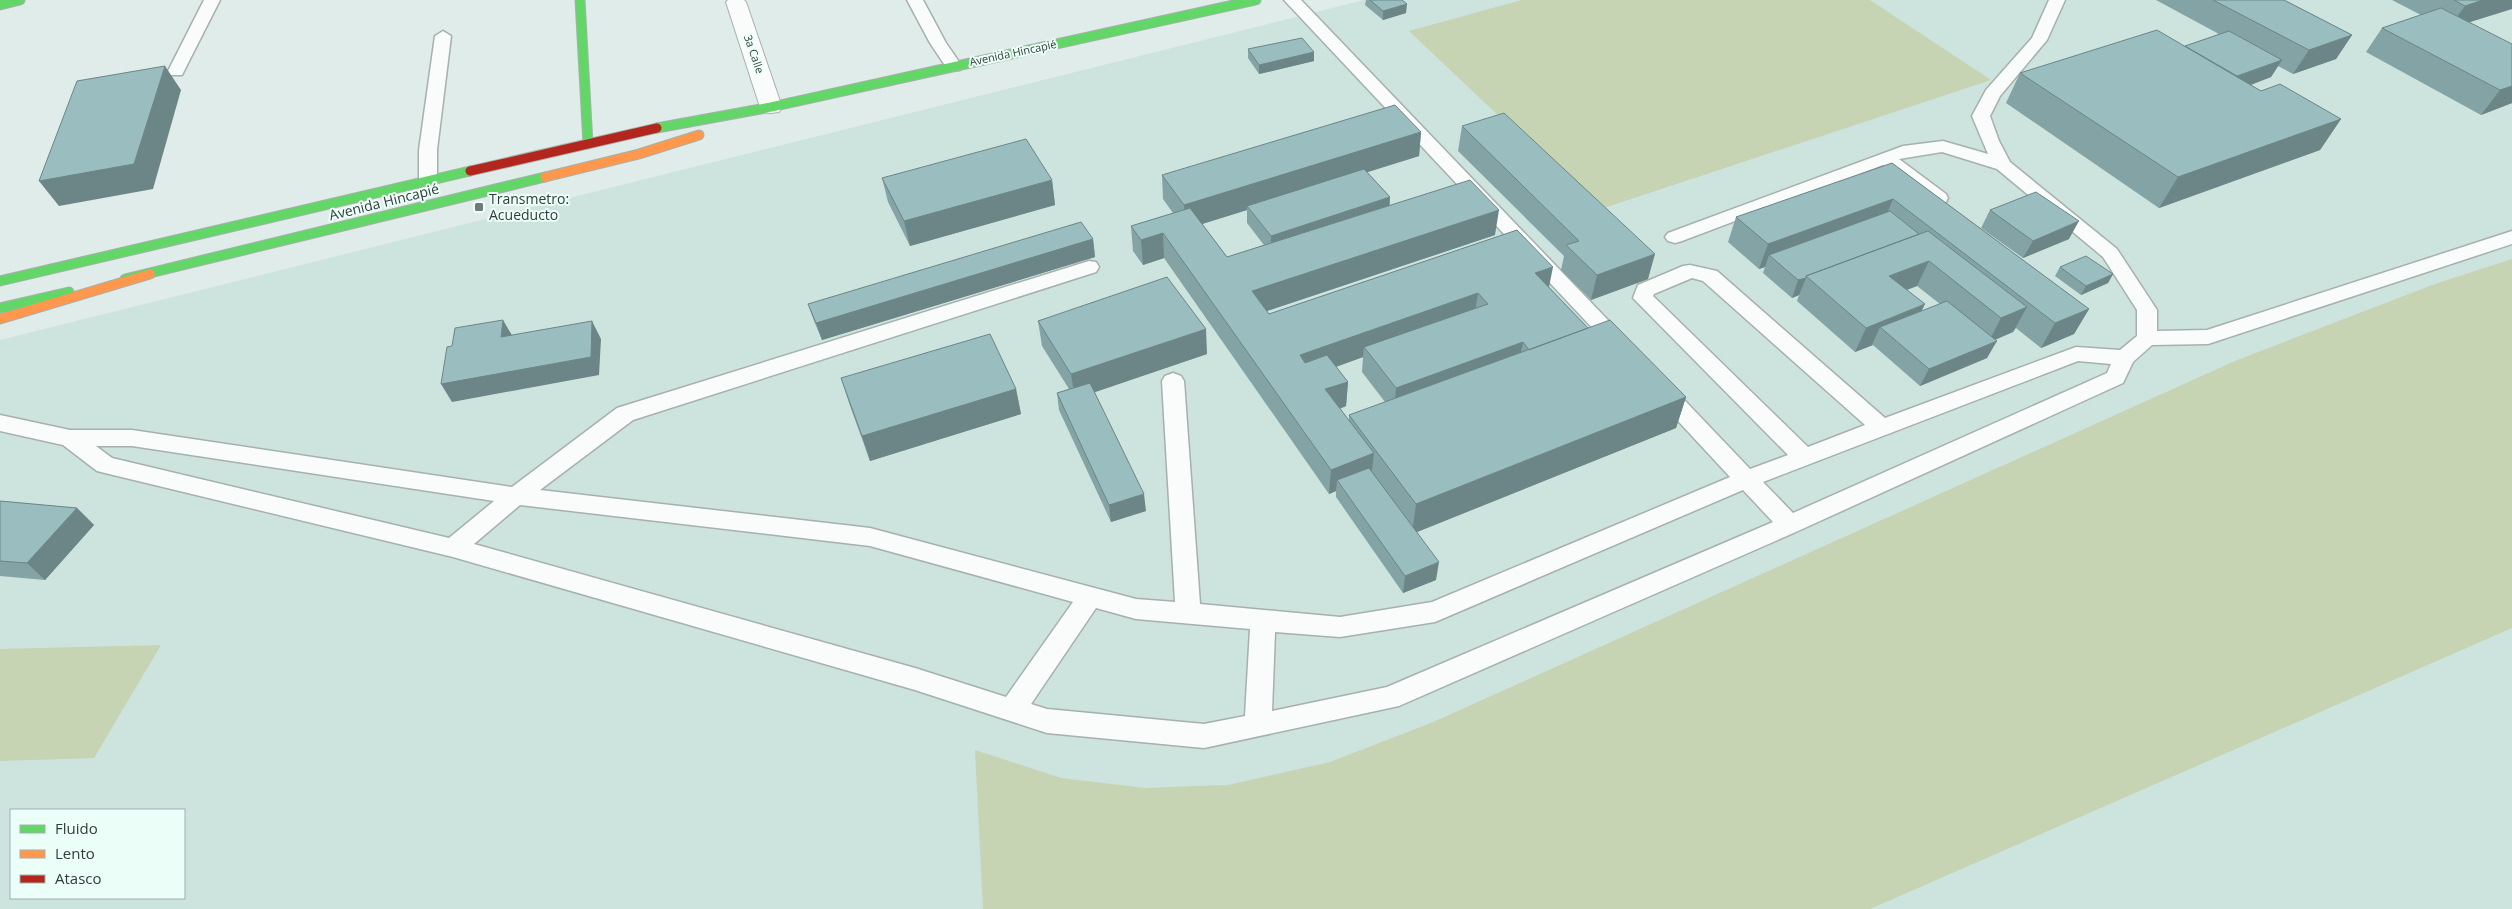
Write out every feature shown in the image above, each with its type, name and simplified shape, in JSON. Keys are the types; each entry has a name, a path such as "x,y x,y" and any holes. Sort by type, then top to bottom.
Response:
{"main road":[{"path":"0,5 20,0"},
{"path":"580,0 588,144"},
{"name":"Avenida Hincapié","path":"0,281 645,130 771,107 1256,0"},
{"name":"Avenida Hincapié","path":"0,308 150,274 631,156 711,130 771,107"},
{"path":"0,319 150,274"}],"street":[{"name":"3a Calle","path":"736,2 761,72 771,107"}],"lane":[{"path":"176,71 212,0"},
{"path":"915,0 938,43 954,66"},
{"path":"1292,0 1631,358"},
{"path":"2003,165 1990,141 1981,116 1992,94 2016,69 2038,40 2057,0"},
{"path":"428,181 428,150 443,36"},
{"path":"1676,237 1903,151 1943,146 2003,165 2110,253 2147,310 2147,338"},
{"path":"1886,158 1950,206"},
{"path":"70,438 105,465 453,548 915,679 1047,721 1204,736 1390,698 1790,525 2115,378 2125,358 2147,338 2208,337 2512,237"},
{"path":"453,548 516,496 625,414 1089,268"},
{"path":"1804,458 1643,298 1645,290 1690,272 1710,276 1882,428"},
{"path":"0,423 70,438 132,438 516,496 870,536 1136,609 1340,626 1435,612 1747,479 2076,354 2125,358"},
{"path":"1652,379 1790,525"},
{"path":"1173,381 1188,613"},
{"path":"1012,710 1091,596"},
{"path":"1258,725 1264,620"}],"shaded area":[{"path":"1364,0 2512,0 2512,909 0,909 0,340"}],"green space":[{"path":"1522,0 1870,0 1991,80 1598,210 1409,31"},
{"path":"2512,259 2512,628 1870,909 983,909 975,750 1061,778 1145,788 1228,785 1330,762 1431,723 2235,361 2435,284"},
{"path":"161,645 94,758 0,761 0,649"}],"building":[{"path":"1370,0 1402,0 1407,4 1383,11"},
{"path":"2213,0 2284,0 2352,35 2309,50"},
{"path":"2454,0 2483,0 2465,6"},
{"path":"2441,8 2512,44 2512,86 2500,90 2382,28"},
{"path":"2157,30 2261,91 2280,84 2341,119 2178,177 2020,73"},
{"path":"2229,31 2282,60 2237,76 2185,46"},
{"path":"1302,38 1314,52 1259,65 1248,49"},
{"path":"165,66 134,164 39,181 77,81"},
{"path":"1395,105 1421,132 1184,205 1162,175"},
{"path":"1504,113 1655,254 1597,275 1566,245 1579,241 1462,126"},
{"path":"1026,139 1052,180 904,221 882,178"},
{"path":"1892,163 2089,309 2055,323 1893,199 1768,244 1736,217"},
{"path":"1364,169 1390,197 1271,236 1247,206"},
{"path":"1470,180 1499,210 1252,291 1269,314 1517,230 1553,267 1535,273 1588,328 1529,350 1523,342 1396,388 1364,347 1488,304 1478,293 1300,355 1305,363 1327,355 1348,382 1325,389 1374,453 1331,470 1163,233 1141,240 1131,226 1190,208 1227,257"},
{"path":"2036,192 2079,221 2033,241 1990,210"},
{"path":"1890,211 1919,234 1798,280 1769,255"},
{"path":"1081,222 1093,239 816,323 808,304"},
{"path":"1928,231 2027,307 2001,318 1929,261 1889,276 1925,304 1866,328 1806,276"},
{"path":"2086,256 2113,274 2086,286 2060,267"},
{"path":"1167,277 1206,329 1071,374 1038,321"},
{"path":"1947,301 1997,341 1929,369 1880,327"},
{"path":"503,320 501,337 592,321 591,357 441,384 447,347 452,346 455,328"},
{"path":"1610,320 1686,397 1416,504 1349,415"},
{"path":"990,334 1016,389 862,436 841,378"},
{"path":"1090,383 1144,494 1109,505 1057,393"},
{"path":"1369,468 1439,562 1405,576 1337,480"},
{"path":"0,501 77,508 27,563 0,561"}],"traffic: fast":[{"path":"0,5 20,0"},
{"path":"580,0 588,144"},
{"path":"657,128 771,107 1256,0"},
{"path":"0,281 470,171"},
{"path":"125,279 545,177"},
{"path":"0,308 69,292"}],"traffic: slow":[{"path":"545,177 639,154 699,135"},
{"path":"0,319 150,274"}],"traffic: jam":[{"path":"470,171 657,128"}],"place":[{"name":"Transmetro: Acueducto","path":"479,207"}]}
